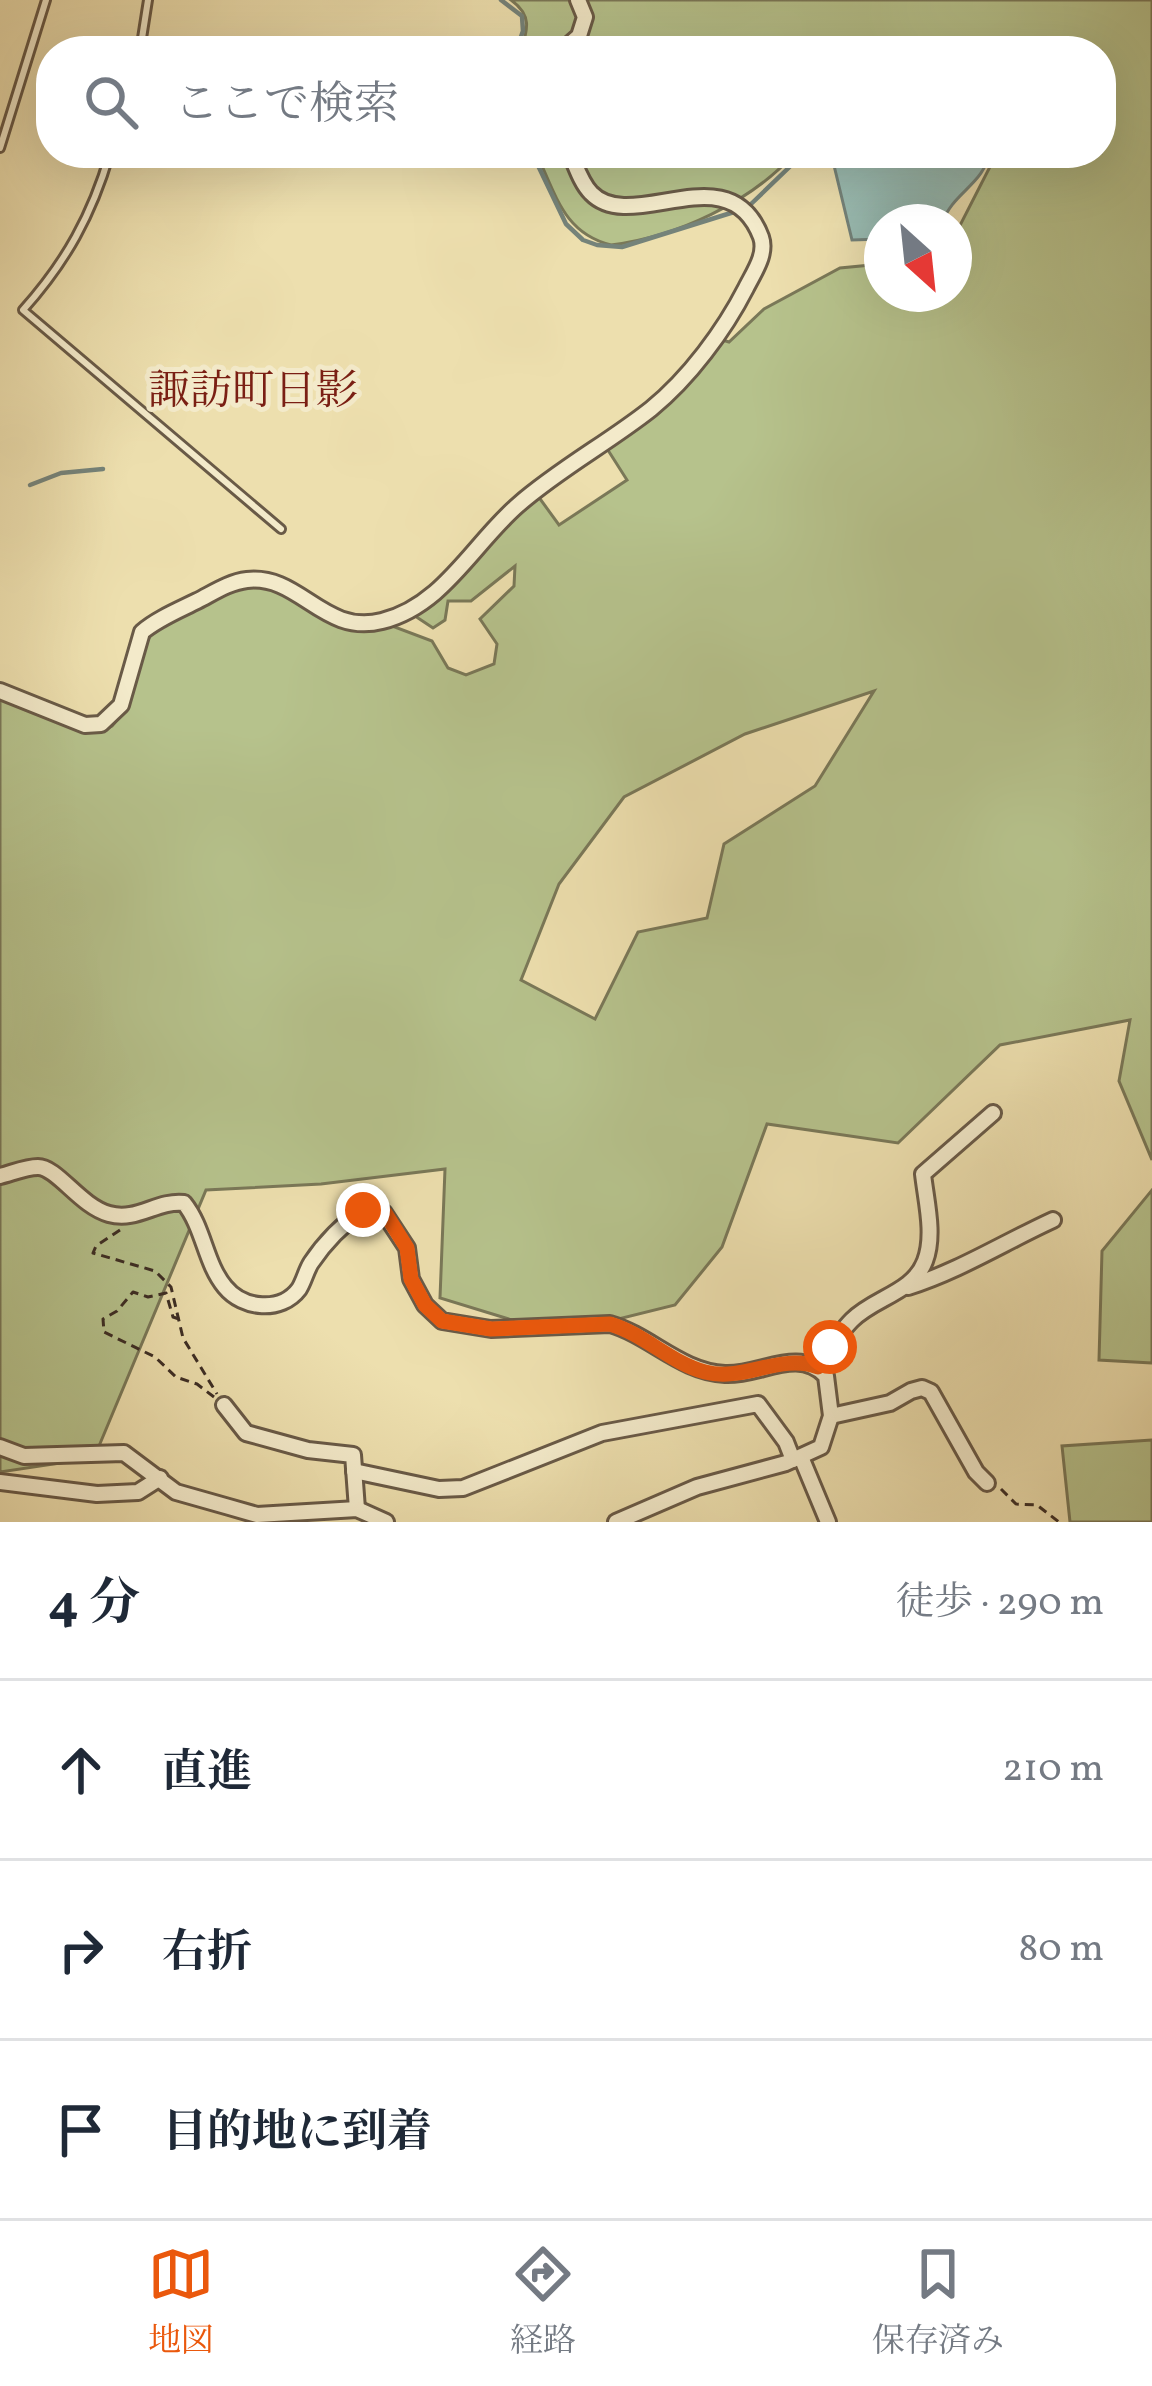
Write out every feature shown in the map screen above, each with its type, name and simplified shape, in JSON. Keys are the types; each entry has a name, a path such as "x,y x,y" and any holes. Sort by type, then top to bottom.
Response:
{"street":[{"path":"578,0 585,17 579,36"},
{"path":"0,691 85,725 101,724 121,705 137,642 148,627 245,580 284,587 343,623 370,624 406,612 441,588 495,526 529,496 653,408 734,312 760,261 761,238 745,210 726,200 705,197 619,204 596,198 577,168"},
{"path":"908,1287 926,1260 929,1225 923,1174 992,1113"},
{"path":"0,1175 40,1167 53,1172 84,1204 112,1216 184,1203 197,1219 224,1286 240,1300 259,1307 297,1292 311,1263 344,1223 363,1210 385,1213 396,1228 407,1248 411,1279 425,1305 442,1321 491,1329 610,1324 706,1372 730,1375 784,1362 818,1367 826,1376 831,1416 821,1447 797,1459 697,1486 616,1522"},
{"path":"818,1367 853,1320 880,1298 944,1276 986,1250 1053,1220"},
{"path":"831,1416 890,1403 922,1388 931,1392 976,1472 987,1483"},
{"path":"354,1471 439,1489 463,1488 602,1433 758,1404 797,1459 828,1522"},
{"path":"224,1405 246,1433 308,1450 352,1455 357,1509"},
{"path":"0,1447 24,1456 124,1453 176,1492 257,1515 357,1509 386,1522"},
{"path":"0,1482 98,1494 138,1492 160,1478"}],"lane":[{"path":"0,148 46,0"},
{"path":"142,36 148,0"},
{"path":"105,168 84,226 61,265 23,310 281,530"}],"path":[{"path":"130,1216 93,1253 155,1271 170,1287 192,1354 224,1405"},
{"path":"179,1319 172,1317 166,1293 148,1297 133,1292 103,1319 104,1332 155,1358 176,1377 197,1384 224,1405"},
{"path":"987,1483 1001,1488 1016,1504 1037,1505 1059,1522"}],"green space":[{"path":"511,0 1152,0 1152,1160 1119,1081 1130,1020 1000,1045 898,1143 767,1124 722,1247 675,1305 558,1334 440,1298 445,1169 321,1184 206,1190 94,1458 0,1472 0,698 81,731 102,731 126,709 139,658 152,632 233,588 251,584 280,590 346,629 387,624 432,641 448,668 466,675 494,664 497,644 480,619 514,586 515,566 471,601 448,601 445,620 433,628 415,616 432,605 499,529 538,496 559,525 627,480 606,447 719,339 729,342 764,309 840,268 864,266 864,312 972,312 971,204 989,168 1116,168 1116,36 525,36 526,23","holes":["874,691 815,786 724,844 707,918 638,932 595,1019 521,980 559,884 624,797 745,734"]},
{"path":"543,168 780,168 735,202 687,225 611,245 582,231 556,197"},
{"path":"1152,1190 1152,1363 1099,1360 1102,1251"},
{"path":"1152,1440 1152,1522 1070,1522 1062,1446"}],"water":[{"path":"835,168 984,168 952,204 864,204 864,240 852,240"}],"waterway":[{"path":"501,0 522,16 521,36"},
{"path":"539,168 566,224 583,240 597,245 622,247 734,212"},
{"path":"750,205 788,168"},
{"path":"30,485 61,473 103,469"}],"district":[{"name":"諏訪町日影","path":"253,389"}],"route":[{"path":"363,1210 385,1213 396,1228 407,1248 411,1279 425,1305 442,1321 491,1329 610,1324 691,1366 730,1375 784,1362 818,1367 830,1347"}]}
